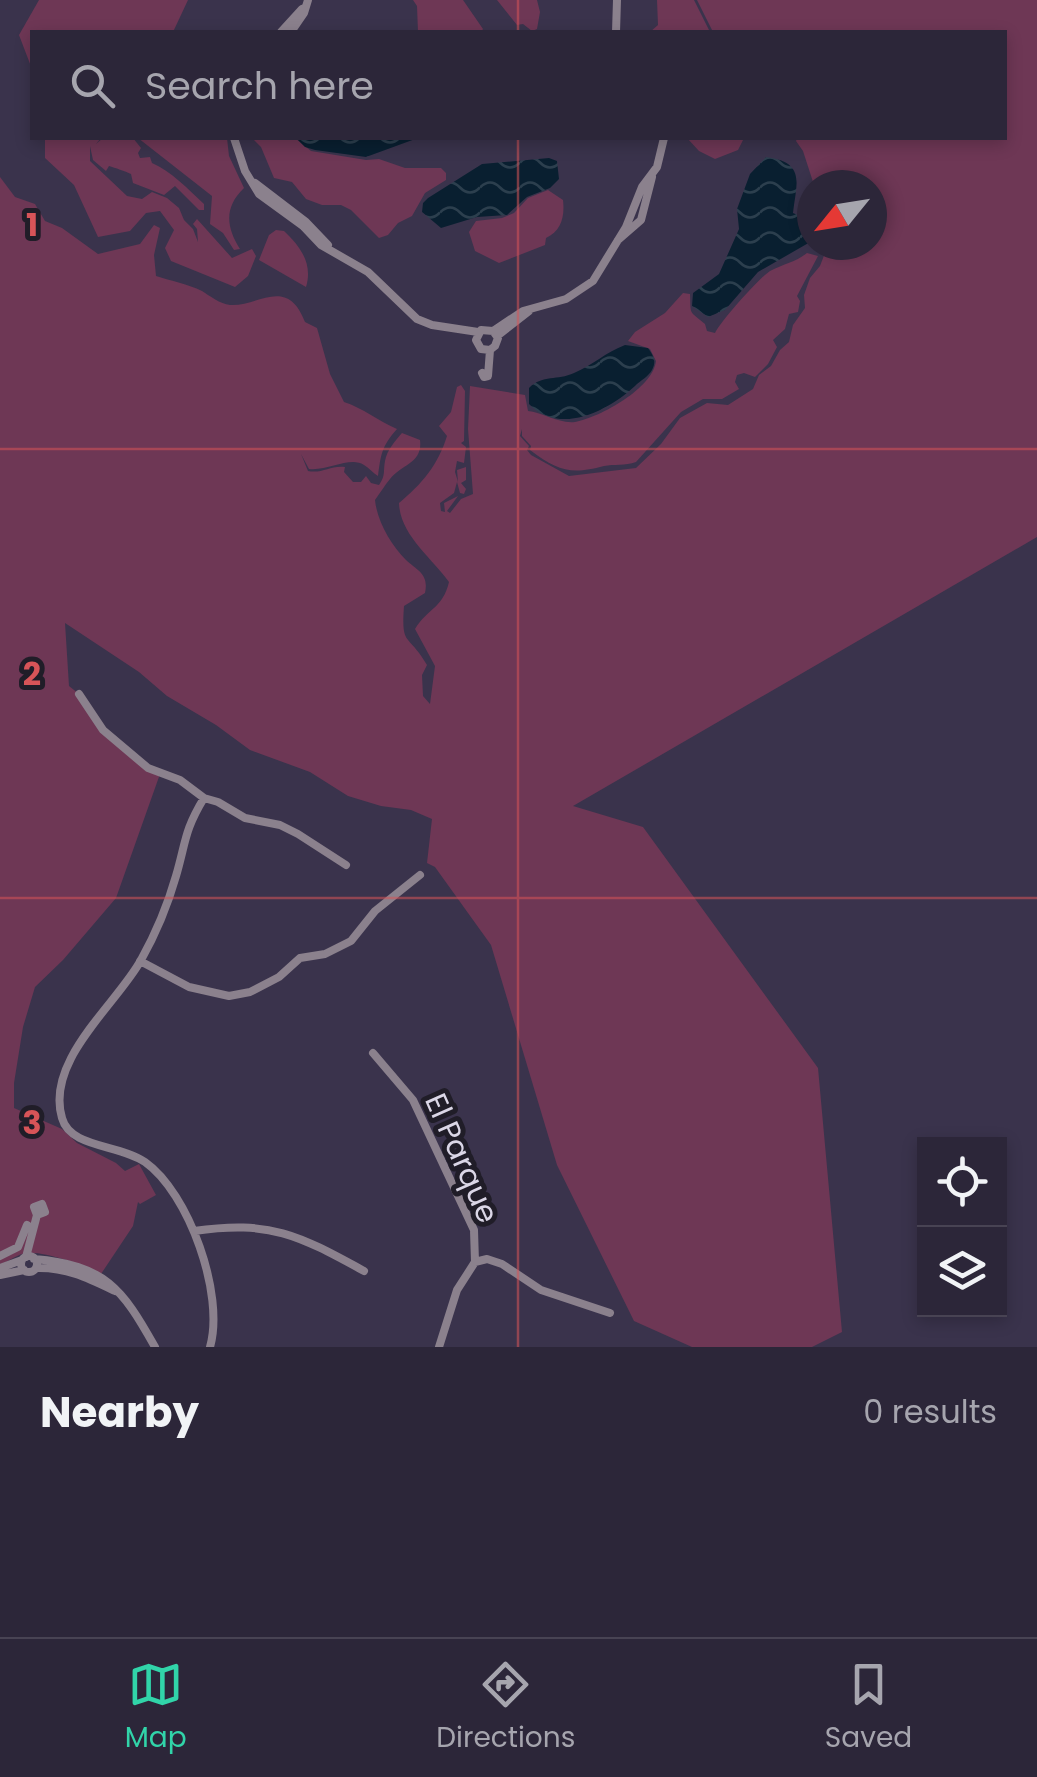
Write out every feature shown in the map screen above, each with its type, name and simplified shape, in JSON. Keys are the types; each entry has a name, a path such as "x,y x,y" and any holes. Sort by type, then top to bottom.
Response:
{"street":[{"path":"617,0 618,30"},
{"path":"284,30 307,3"},
{"path":"292,30 307,3"},
{"path":"236,140 256,184 306,222 330,249 368,272 416,320 477,335"},
{"path":"495,333 531,309 566,300 593,281 660,160 664,140"},
{"path":"618,240 635,227 645,211 652,174"},
{"path":"634,208 645,211"},
{"path":"484,329 495,333 497,344 487,350 477,345 477,335 484,329"},
{"path":"79,694 112,738 148,768 180,780 204,798 245,818 290,830 323,847 346,865"},
{"path":"204,798 186,829 177,874 140,962 86,1033 68,1067 60,1114 70,1132 84,1142 131,1153 166,1180 178,1196 194,1231 211,1295 214,1323 210,1347"},
{"path":"140,962 189,987 240,995 279,977 300,958 324,954 352,941 375,911 420,875"},
{"name":"El Parque","path":"374,1052 414,1100 474,1230 475,1262 457,1290 439,1347"},
{"path":"29,1262 39,1215"},
{"path":"0,1256 20,1244 26,1225"},
{"path":"194,1231 229,1226 284,1232 304,1238 364,1271"},
{"path":"475,1262 487,1258 541,1290 610,1314"},
{"path":"0,1271 29,1262 92,1271 104,1277 133,1308 156,1347"}],"shaded area":[{"path":"39,0 188,0 174,30 30,30 30,64 19,35"},
{"path":"413,0 463,0 483,29 418,30"},
{"path":"497,0 537,0 537,29 517,25"},
{"path":"657,0 694,0 709,30 652,30 658,25"},
{"path":"697,0 1037,0 1037,537 573,806 643,827 818,1068 842,1332 812,1347 692,1347 634,1321 557,1165 491,945 435,867 427,863 432,819 411,810 348,796 310,772 250,750 65,623 69,686 94,718 160,774 116,898 35,987 23,1027 14,1108 62,1129 77,1143 125,1171 139,1164 156,1195 138,1202 133,1226 101,1274 39,1253 22,1254 0,1264 0,177 15,197 35,204 45,221 62,228 98,254 140,244 154,225 160,228 154,255 156,276 230,305 281,296 290,300 305,322 317,328 330,374 344,402 397,429 383,451 378,476 358,463 309,469 301,454 308,471 345,467 344,472 353,482 361,482 366,476 379,485 388,453 402,433 420,440 415,458 390,479 375,500 390,540 425,581 425,593 404,606 404,628 407,639 427,665 422,675 423,696 430,704 435,666 415,629 439,603 449,582 411,536 399,503 422,481 439,456 447,436 439,426 451,412 457,387 461,385 465,391 461,443 466,447 464,463 457,461 455,472 458,482 457,470 466,467 466,480 461,483 466,489 464,494 460,493 457,482 454,493 440,503 441,511 445,512 444,503 458,496 447,511 450,513 461,499 473,494 468,429 470,386 525,395 528,411 557,420 586,419 624,400 646,381 656,361 650,349 628,341 665,313 683,293 690,294 693,314 707,331 715,333 770,271 797,259 816,260 797,296 798,312 789,314 785,329 773,340 777,347 768,364 755,377 737,375 739,389 722,399 703,399 681,412 636,462 565,469 530,450 522,429 520,436 531,455 569,476 636,468 680,418 707,403 728,405 753,389 759,375 789,342 793,325 805,308 804,295 810,278 822,260 887,260 887,170 809,170 796,140 1007,140 1007,30 712,30"},
{"path":"45,140 99,140 96,144 101,140 135,140 141,148 140,158 150,157 152,163 204,204 204,210 199,210 175,186 164,195 133,183 129,173 109,166 106,171 93,160 90,146 90,161 127,196 142,199 152,192 167,198 179,208 198,242 193,224 197,219 232,258 252,249 256,256 248,276 235,287 171,261 165,248 174,230 160,211 146,213 130,231 98,237 74,185 45,158"},
{"path":"141,140 227,140 229,156 244,188 233,202 229,217 240,249 234,250 223,233 210,224 212,196"},
{"path":"254,140 297,140 311,151 379,159 405,168 441,168 446,180 425,193 412,216 379,238 351,210 306,199 292,182 274,178"},
{"path":"689,140 743,140 738,150 715,159"},
{"path":"548,190 563,200 563,212 561,223 546,238 545,245 499,263 475,251 469,232 476,221 514,213 528,198"},
{"path":"276,230 284,231 304,256 308,271 306,287 259,260 269,235"}],"water":[{"path":"298,140 413,140 366,157 305,147"},
{"path":"766,157 788,164 793,170 797,184 793,213 797,215 797,250 758,272 725,310 708,317 692,306 693,293 719,274 739,229 737,209 750,174"},
{"path":"549,158 557,161 559,179 550,188 527,197 507,215 477,217 441,228 422,212 428,198 482,164"},
{"path":"625,345 648,348 654,364 647,376 611,404 569,419 541,413 529,404 529,388 534,384 574,373"}]}
